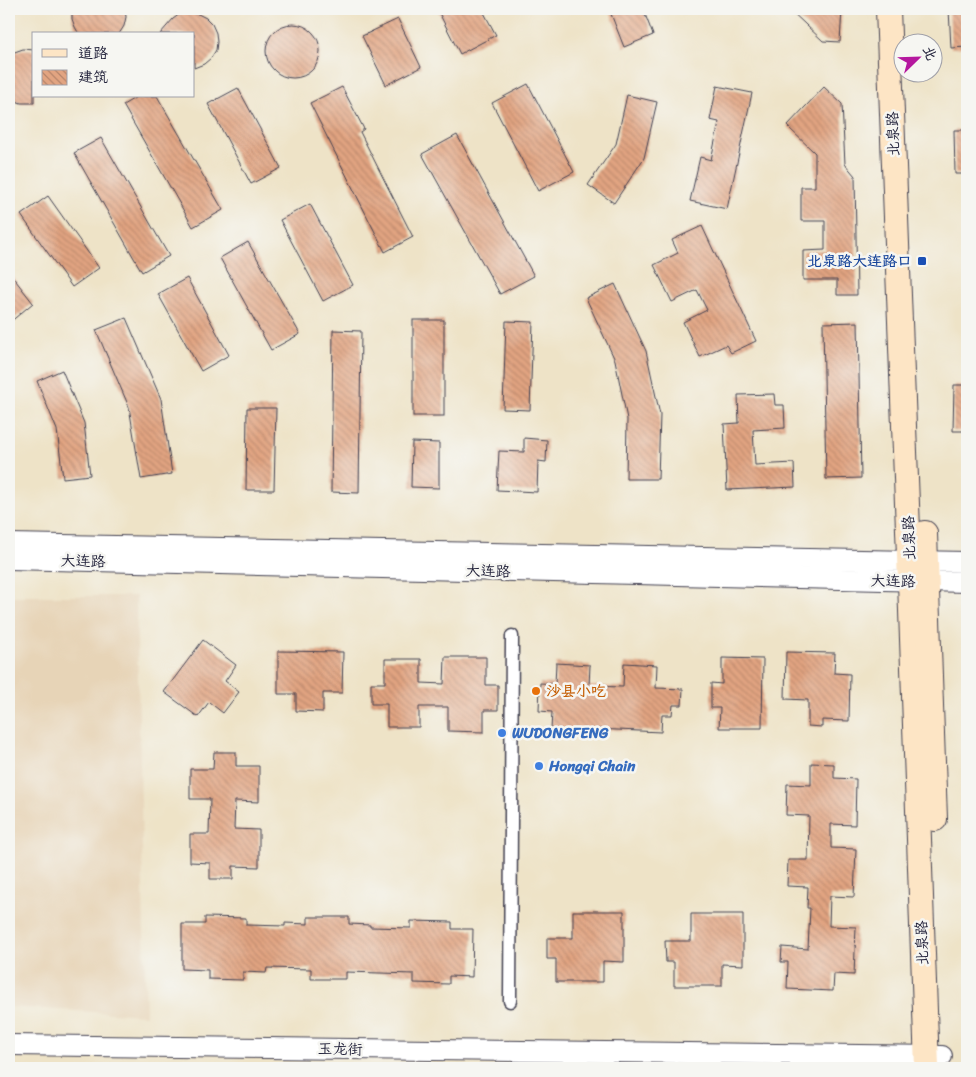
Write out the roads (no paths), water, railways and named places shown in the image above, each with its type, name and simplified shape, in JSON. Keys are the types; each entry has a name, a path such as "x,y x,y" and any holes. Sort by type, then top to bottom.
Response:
{"main road":[{"name":"北泉路","path":"888,9 918,572"},
{"path":"903,9 904,32"},
{"name":"北泉路","path":"905,82 918,572 934,1062"}],"street":[{"name":"大连路","path":"9,544 918,572 967,582"},
{"name":"大连路","path":"9,559 918,572 967,562"},
{"path":"510,1001 512,636"},
{"name":"玉龙街","path":"9,1045 934,1062"}],"place":[{"name":"北泉路大连路口","path":"922,261"},
{"name":"沙县小吃","path":"536,691"},
{"name":"WUDONGFENG","path":"502,733"},
{"name":"Hongqi Chain","path":"539,766"}]}
